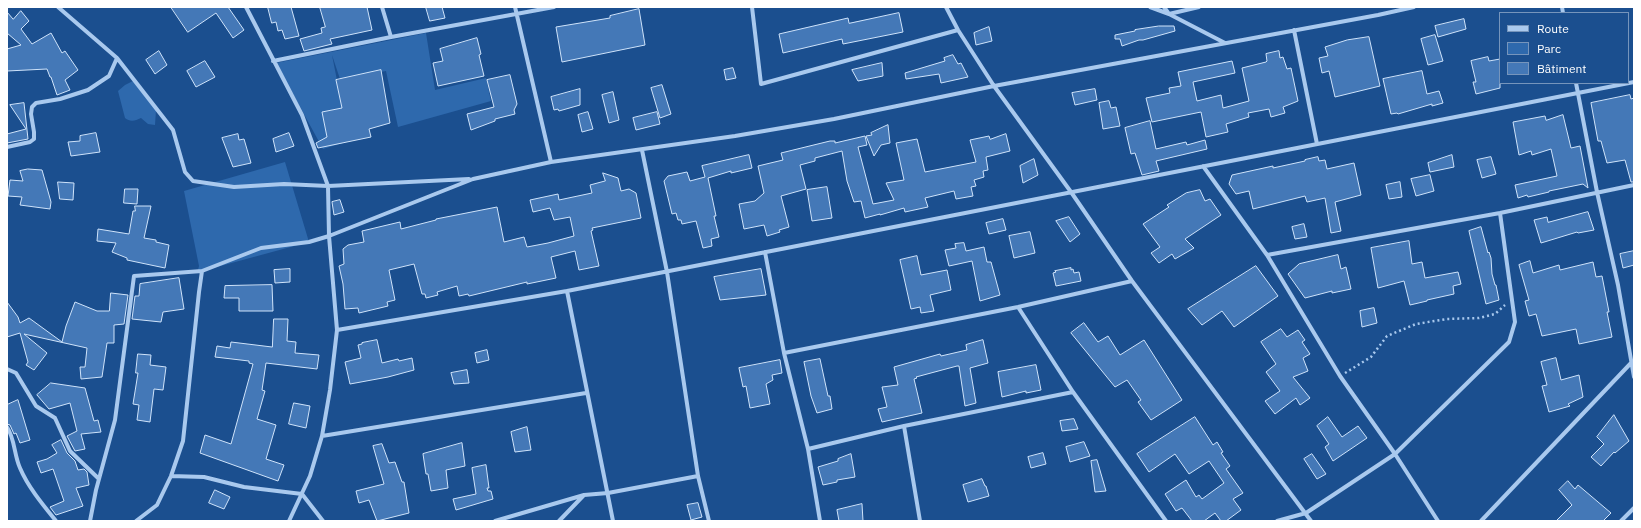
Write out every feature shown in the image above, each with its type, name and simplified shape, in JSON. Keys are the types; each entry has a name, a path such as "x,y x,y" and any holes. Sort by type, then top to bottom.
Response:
{"street":[{"path":"58,7 118,58 173,130 185,172 193,181 234,187 284,184 328,186 473,178 551,162 642,150 834,119 994,86 1414,7"},
{"path":"246,7 302,115 328,186 337,330 330,390 322,436 310,476 289,521"},
{"path":"382,7 391,37"},
{"path":"515,7 551,162"},
{"path":"274,61 391,37 554,7"},
{"path":"752,7 761,84 958,30"},
{"path":"946,7 958,30 994,86 1071,192 1132,281 1311,521"},
{"path":"1150,7 1169,14 1225,42"},
{"path":"1164,7 1169,14"},
{"path":"1169,14 1199,7"},
{"path":"1294,30 1317,144"},
{"path":"7,147 30,142 34,139 31,114 32,107 36,103 60,99 88,90 109,76 118,58"},
{"path":"1576,84 1597,192 1618,285 1634,377"},
{"path":"337,330 567,291 667,272 1624,84"},
{"path":"642,150 667,272 698,476 709,521"},
{"path":"1203,166 1267,255 1340,376 1395,454 1438,521"},
{"path":"90,521 99,479 115,420 134,276 202,271 261,248 309,242 330,236 473,178"},
{"path":"1267,255 1500,213 1634,185"},
{"path":"1277,521 1306,513 1395,454 1508,342 1515,322 1500,213"},
{"path":"765,252 784,353 808,449 820,521"},
{"path":"136,521 157,505 171,476 183,441 198,292 202,271"},
{"path":"784,353 1018,307 1132,281"},
{"path":"567,291 586,393 613,521"},
{"path":"1018,307 1073,392 1166,521"},
{"path":"1481,521 1631,363"},
{"path":"7,369 16,373 36,406 55,418 70,451 99,479"},
{"path":"808,449 904,426 1073,392"},
{"path":"322,436 586,393"},
{"path":"904,426 920,521"},
{"path":"7,427 19,467 34,493 56,521"},
{"path":"171,476 204,476 244,487 302,494 323,521"},
{"path":"495,521 584,495 608,493 698,476"},
{"path":"559,521 584,495"},
{"path":"1621,521 1634,508"}],"path":[{"path":"1340,376 1370,357 1386,336 1416,324 1447,319 1479,318 1495,314 1512,298"}],"green space":[{"path":"426,33 435,90 486,78 491,101 398,127 386,71 340,79 332,55 349,141 323,149 276,63"},
{"path":"133,81 156,110 155,125 148,124 141,118 133,121 125,118 118,91"},
{"path":"285,162 309,242 202,271 198,270 199,266 184,191"}],"building":[{"path":"171,7 228,7 244,30 233,38 216,13 188,32"},
{"path":"268,7 291,7 299,36 285,39 282,30 278,31 276,22 272,23"},
{"path":"320,7 367,7 372,30 330,39 332,44 304,51 300,39 322,33 321,28 325,27"},
{"path":"426,7 442,7 445,18 430,21"},
{"path":"639,9 645,45 562,62 556,27 610,18 610,16"},
{"path":"21,11 29,21 21,29 32,44 51,33 62,53 65,51 78,70 65,80 70,90 57,95 47,69 7,71 7,49 21,45 7,33 7,12 13,19"},
{"path":"899,13 903,32 843,44 842,39 783,53 779,34 848,18 849,23"},
{"path":"1464,19 1466,29 1438,37 1435,26"},
{"path":"1159,26 1174,26 1175,31 1122,46 1120,39 1115,39 1115,35"},
{"path":"989,27 992,41 976,45 974,33"},
{"path":"1435,35 1443,61 1428,65 1421,39"},
{"path":"1369,37 1380,86 1335,97 1329,71 1322,73 1319,58 1328,56 1325,47 1347,40"},
{"path":"477,38 484,76 438,86 433,63 443,61 440,49"},
{"path":"159,51 167,65 155,74 146,60"},
{"path":"1279,51 1280,58 1283,57 1287,69 1291,68 1298,101 1283,107 1285,113 1271,117 1269,109 1248,113 1249,117 1226,124 1228,132 1206,137 1201,112 1152,122 1146,98 1170,93 1169,88 1181,86 1178,72 1232,61 1235,73 1193,82 1197,101 1221,95 1223,108 1249,101 1242,68 1266,62 1266,54"},
{"path":"953,55 958,64 961,63 968,77 941,83 939,74 906,79 905,73 945,61 944,58"},
{"path":"1488,57 1489,61 1499,59 1500,88 1476,94 1473,82 1476,82 1471,61"},
{"path":"205,61 215,77 196,87 187,71"},
{"path":"882,63 883,76 858,81 852,70"},
{"path":"733,68 736,78 726,80 724,70"},
{"path":"381,70 390,123 369,129 371,137 318,148 316,143 327,137 322,112 342,108 336,80"},
{"path":"1422,71 1427,94 1439,91 1443,103 1432,106 1432,104 1398,114 1391,114 1383,79"},
{"path":"510,75 517,104 514,110 515,114 495,119 495,121 471,130 467,114 494,107 487,80"},
{"path":"662,85 671,114 660,118 651,88"},
{"path":"580,89 580,105 559,111 558,109 554,110 551,97"},
{"path":"1095,89 1097,100 1075,105 1072,93"},
{"path":"613,92 619,120 609,123 602,95"},
{"path":"1630,95 1631,99 1634,98 1634,182 1631,182 1625,160 1607,163 1601,141 1598,141 1591,103"},
{"path":"1109,101 1111,108 1116,107 1120,126 1103,129 1099,103"},
{"path":"24,103 28,139 7,143 7,134 26,129 10,105"},
{"path":"588,112 593,129 582,132 578,115"},
{"path":"657,112 660,124 636,130 633,118"},
{"path":"1563,115 1571,148 1580,146 1588,188 1583,184 1518,198 1515,185 1557,176 1551,149 1532,155 1531,151 1519,155 1513,122 1545,116 1546,120"},
{"path":"1150,121 1156,149 1186,142 1187,145 1205,140 1207,149 1156,161 1159,171 1142,175 1135,153 1131,154 1125,128"},
{"path":"888,125 890,143 881,145 874,156 866,136 872,135 871,133"},
{"path":"96,133 100,152 71,156 68,142 80,141 80,136"},
{"path":"289,133 294,146 276,152 273,139"},
{"path":"238,134 239,140 244,139 251,163 233,167 222,138"},
{"path":"1006,134 1010,151 986,157 988,170 983,171 984,177 974,180 976,186 971,187 973,196 956,199 954,191 925,198 928,207 905,212 904,208 865,218 861,201 854,202 847,181 842,151 815,158 815,161 800,165 806,189 781,196 789,227 779,230 780,232 767,236 764,225 744,229 739,204 755,201 764,193 758,166 783,160 781,153 830,141 835,141 835,143 865,136 867,145 858,147 873,204 894,200 886,183 904,180 896,143 917,139 925,172 976,162 970,140 989,136 990,139"},
{"path":"749,155 752,168 731,173 731,171 708,178 719,237 711,239 712,246 703,248 696,221 682,224 681,220 678,220 676,213 672,214 664,181 668,176 687,172 690,181 705,177 702,166"},
{"path":"1452,155 1454,167 1430,172 1428,163"},
{"path":"1318,157 1319,161 1325,160 1327,169 1354,163 1361,195 1335,202 1341,231 1331,233 1325,198 1307,202 1305,196 1253,209 1249,191 1236,194 1229,184 1232,175 1273,166 1273,168"},
{"path":"1491,157 1496,174 1482,178 1477,160"},
{"path":"1034,159 1038,175 1023,183 1020,166"},
{"path":"28,169 42,170 51,202 50,209 20,205 22,197 8,196 10,180 23,181 20,171"},
{"path":"603,173 618,178 621,191 629,189 636,193 641,218 592,228 593,230 591,231 599,266 579,270 575,251 551,257 556,278 527,284 527,282 469,296 468,294 459,296 457,286 437,292 438,295 426,298 425,294 422,294 414,264 389,270 395,300 387,302 388,306 359,313 358,308 345,309 343,284 339,266 344,264 343,249 348,245 364,242 362,231 400,222 401,229 436,219 497,207 504,242 524,237 527,247 548,243 574,236 570,217 554,220 550,208 533,212 530,200 558,194 559,200 592,193 590,185 605,181"},
{"path":"1430,175 1434,191 1416,196 1411,179"},
{"path":"58,182 74,183 73,200 60,199"},
{"path":"1400,182 1402,197 1389,199 1386,185"},
{"path":"827,187 832,218 812,221 807,190"},
{"path":"125,189 138,189 137,204 124,203"},
{"path":"1200,190 1205,201 1210,199 1221,215 1185,239 1194,248 1175,259 1172,254 1159,263 1151,253 1160,247 1143,224 1169,207 1167,205 1186,193"},
{"path":"340,200 344,212 334,215 332,202"},
{"path":"135,206 151,206 144,238 156,240 156,242 169,245 165,268 127,260 127,258 112,252 116,243 97,241 98,229 129,234"},
{"path":"1588,212 1594,230 1577,232 1541,243 1534,220 1547,217 1548,222"},
{"path":"1069,217 1080,234 1070,242 1056,221"},
{"path":"1003,219 1006,230 989,234 986,223"},
{"path":"1304,224 1307,237 1295,239 1292,227"},
{"path":"1481,227 1488,253 1489,252 1491,258 1492,274 1499,300 1486,304 1469,231"},
{"path":"1030,232 1035,253 1014,258 1009,236"},
{"path":"1409,241 1412,264 1422,262 1425,278 1458,272 1461,284 1453,286 1454,294 1410,305 1404,281 1378,288 1371,248"},
{"path":"964,243 966,251 984,247 987,262 991,262 1000,295 980,301 972,261 949,266 945,250 956,248 955,244"},
{"path":"1634,251 1634,265 1623,268 1620,254"},
{"path":"1338,255 1341,269 1346,267 1351,289 1332,293 1332,291 1305,298 1288,274 1299,264"},
{"path":"917,256 921,275 947,270 951,290 930,295 934,311 921,313 920,307 911,309 900,260"},
{"path":"1530,261 1533,273 1559,265 1560,270 1593,262 1596,277 1602,276 1612,337 1579,344 1576,329 1542,336 1536,314 1529,316 1525,301 1529,300 1519,265"},
{"path":"1256,266 1278,296 1234,327 1222,311 1202,325 1188,309"},
{"path":"1071,268 1071,270 1073,269 1074,273 1079,272 1081,281 1056,286 1053,273 1056,272 1055,271"},
{"path":"290,269 290,282 275,283 274,270"},
{"path":"761,269 766,295 720,300 714,277"},
{"path":"179,278 184,309 163,312 161,322 132,319 135,296 139,296 140,284"},
{"path":"272,285 273,311 239,311 239,298 224,298 225,286"},
{"path":"111,293 128,295 124,324 114,325 114,343 107,343 102,377 81,379 80,367 85,367 87,348 24,334 47,353 34,370 26,365 28,362 20,333 7,337 7,302 18,317 20,323 29,318 62,342 75,302 97,311 109,311"},
{"path":"1374,308 1377,323 1362,327 1360,311"},
{"path":"274,319 288,319 287,341 296,342 295,353 319,355 317,369 266,363 262,390 265,391 257,419 276,425 266,459 284,465 278,481 200,453 205,435 231,444 253,364 249,363 249,361 215,357 217,346 230,348 231,342 272,347"},
{"path":"1084,323 1098,342 1108,336 1120,355 1144,340 1182,400 1151,420 1138,402 1141,400 1127,380 1115,387 1071,333"},
{"path":"1281,329 1287,337 1298,330 1305,340 1302,342 1310,354 1303,358 1308,371 1293,377 1310,398 1300,405 1296,398 1275,414 1265,401 1280,391 1266,372 1276,364 1261,342"},
{"path":"377,340 382,363 398,359 399,361 412,358 414,370 388,377 350,384 345,362 361,358 358,345"},
{"path":"983,340 988,363 970,368 976,403 965,406 959,366 957,366 916,377 917,378 914,379 922,413 882,422 878,409 887,407 882,387 898,385 894,367 940,354 941,356 967,350 966,345"},
{"path":"487,350 489,360 477,363 475,353"},
{"path":"138,354 151,355 150,365 166,367 163,390 154,389 150,422 137,420 139,405 133,404 138,373 136,373"},
{"path":"1556,358 1561,380 1579,375 1583,397 1568,404 1570,406 1549,412 1542,386 1547,385 1541,362"},
{"path":"820,359 832,409 817,413 811,396 804,362"},
{"path":"780,360 782,373 772,375 773,380 766,384 770,404 750,408 746,386 743,387 739,368"},
{"path":"1036,365 1041,390 1026,393 1026,391 1002,397 998,372"},
{"path":"467,370 469,383 454,384 451,373"},
{"path":"51,383 85,388 94,421 98,420 101,432 81,434 85,449 75,451 67,436 77,431 70,403 49,409 37,395"},
{"path":"18,400 30,440 20,443 16,433 14,434 10,425 7,424 7,405"},
{"path":"294,403 310,406 306,428 289,424"},
{"path":"1614,415 1629,441 1615,453 1614,452 1601,466 1591,457 1604,444 1597,437"},
{"path":"1195,417 1213,445 1217,442 1223,452 1221,453 1230,466 1226,469 1243,493 1233,499 1241,510 1226,521 1221,521 1215,513 1204,521 1192,521 1182,508 1176,511 1165,494 1186,480 1196,497 1199,495 1202,499 1224,483 1209,461 1189,474 1175,454 1149,472 1137,454"},
{"path":"1328,417 1342,437 1358,426 1367,438 1333,461 1325,447 1329,444 1317,426"},
{"path":"1074,419 1078,429 1062,431 1060,421"},
{"path":"527,427 531,450 515,452 511,432"},
{"path":"61,440 67,453 75,461 78,470 84,469 87,472 89,485 76,488 83,506 56,515 50,507 64,501 53,469 41,473 37,462 47,459 57,453 52,445"},
{"path":"1084,442 1090,456 1070,462 1066,447"},
{"path":"462,443 465,466 446,470 448,488 431,491 428,474 426,474 423,454"},
{"path":"382,444 389,463 395,462 402,482 404,482 409,513 377,521 369,500 359,503 356,491 384,484 373,446"},
{"path":"1043,453 1046,464 1031,468 1028,457"},
{"path":"851,454 855,477 837,480 837,482 823,485 818,467 838,461 838,459"},
{"path":"1312,454 1326,474 1317,479 1304,459"},
{"path":"1097,460 1106,491 1095,492 1091,461"},
{"path":"486,465 489,488 487,488 488,491 491,491 493,499 456,510 453,499 476,494 472,468"},
{"path":"982,479 989,496 968,502 963,485"},
{"path":"1568,481 1575,489 1578,485 1611,513 1603,521 1556,521 1572,505 1559,490"},
{"path":"215,490 230,497 224,509 209,503"},
{"path":"698,503 702,517 691,520 687,505"},
{"path":"862,504 863,521 839,521 837,510"}]}
